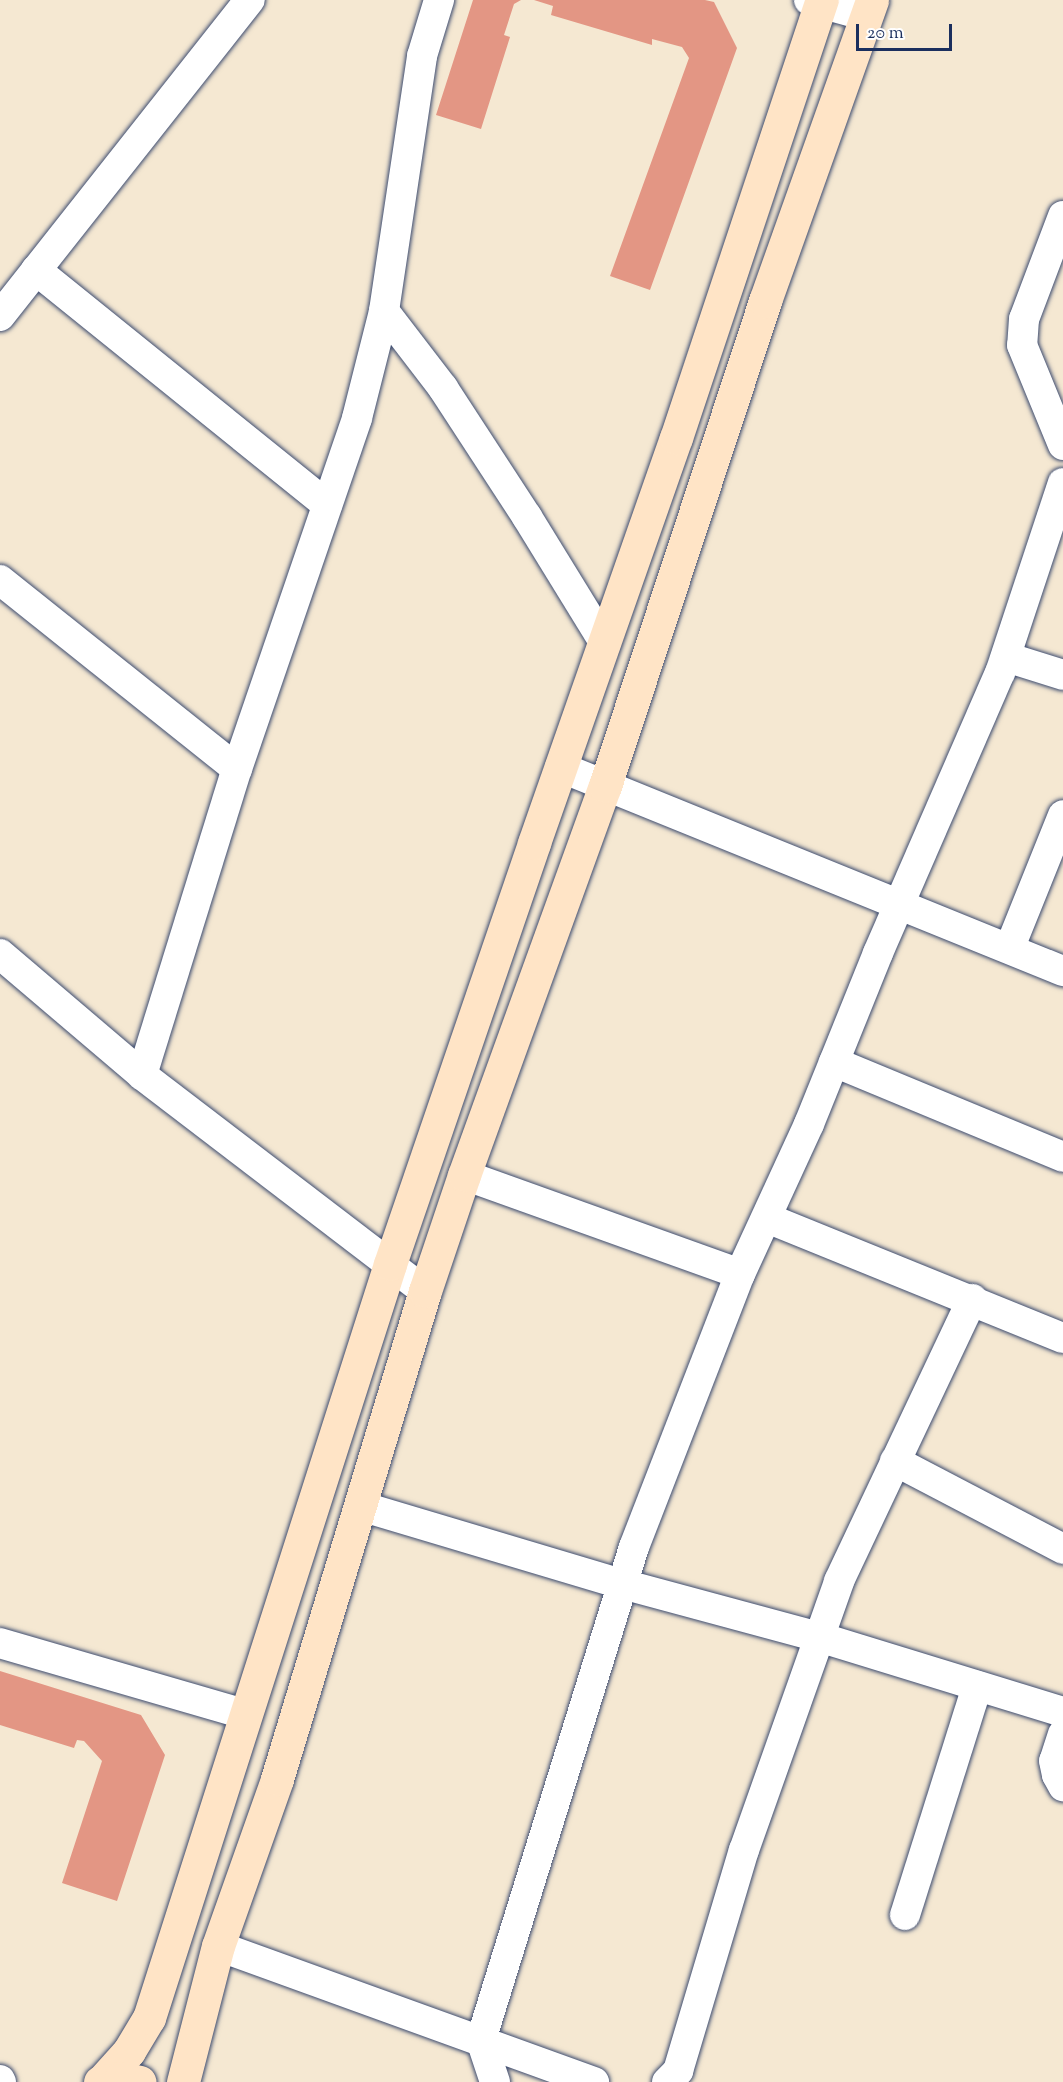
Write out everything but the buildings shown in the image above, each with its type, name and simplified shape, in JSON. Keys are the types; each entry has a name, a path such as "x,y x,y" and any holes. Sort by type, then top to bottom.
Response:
{"main road":[{"path":"102,2081 129,2051 149,2018 390,1264 604,644 817,1"},
{"path":"183,2082 218,1946 277,1779 425,1292 464,1174 604,786 765,301 869,8"},
{"path":"102,2081 121,2078 140,2082"}],"street":[{"path":"0,316 250,0"},
{"path":"142,1075 237,769 357,418 384,311 422,56 439,0"},
{"path":"817,1 869,8"},
{"path":"1063,216 1022,329 1024,353 1055,405 1063,446"},
{"path":"36,270 327,505"},
{"path":"384,311 443,388 527,517 604,644"},
{"path":"501,2079 481,2040 622,1584 740,1274 767,1218 1006,657 1063,483"},
{"path":"0,580 237,769"},
{"path":"1006,657 1063,675"},
{"path":"560,767 1010,947 1063,971"},
{"path":"1010,947 1063,815"},
{"path":"0,954 142,1075 425,1292"},
{"path":"834,1062 1063,1157"},
{"path":"464,1174 740,1274"},
{"path":"767,1218 972,1299 1063,1338"},
{"path":"667,2082 678,2071 744,1850 839,1581 972,1299"},
{"path":"896,1461 1063,1549"},
{"path":"360,1506 622,1584 819,1637 1063,1713"},
{"path":"0,1643 245,1714"},
{"path":"905,1915 976,1686"},
{"path":"1063,1734 1054,1761 1057,1775 1063,1785"},
{"path":"218,1946 594,2082"}]}
